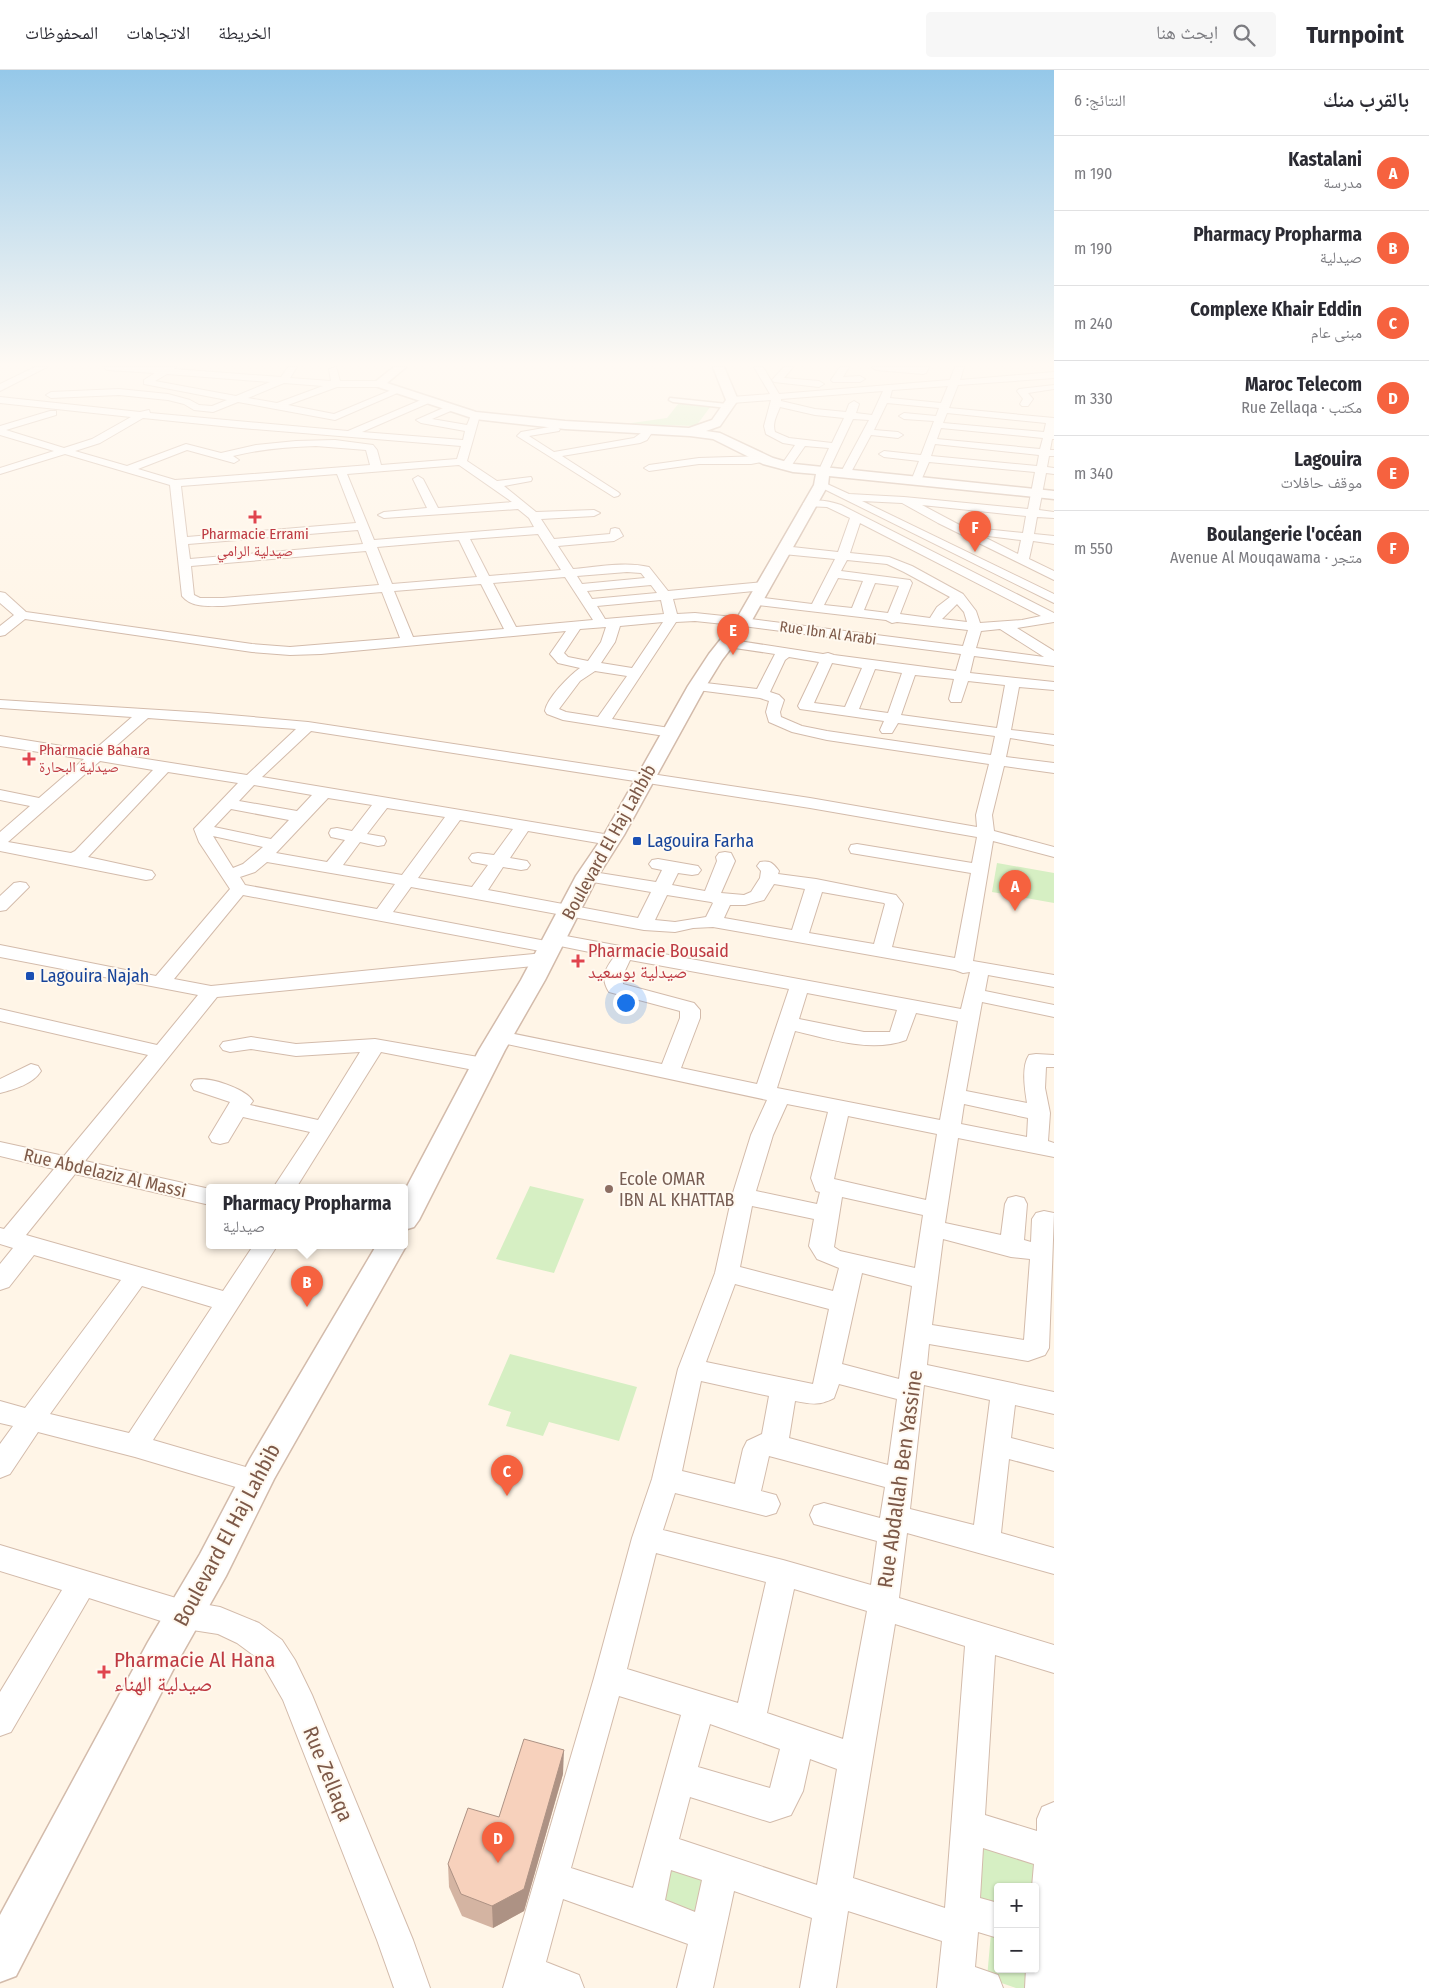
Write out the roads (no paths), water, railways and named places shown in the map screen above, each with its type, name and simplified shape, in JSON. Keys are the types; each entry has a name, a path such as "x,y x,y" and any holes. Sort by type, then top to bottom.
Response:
{"street":[{"path":"0,471 47,457"},
{"path":"85,457 175,483 461,462 522,505 533,516 588,603 608,622 604,649 592,666 575,678 552,708 552,712 563,716 670,732"},
{"path":"128,468 160,457"},
{"path":"223,457 245,466 247,477"},
{"path":"373,457 376,468"},
{"path":"461,462 463,457"},
{"path":"554,457 614,494"},
{"path":"758,457 826,483 846,497 1054,599"},
{"path":"785,467 792,457"},
{"path":"826,483 833,457"},
{"path":"845,474 854,457"},
{"path":"916,481 926,457"},
{"path":"1023,560 1025,528 1033,513 1035,493 1045,457"},
{"path":"1051,457 1054,480"},
{"path":"1052,457 1054,471"},
{"path":"649,468 706,461 738,462 763,459"},
{"path":"341,471 408,642"},
{"path":"826,483 845,474 1054,495"},
{"path":"418,479 434,512"},
{"path":"494,485 527,479"},
{"path":"175,483 188,596 192,600 199,602 569,572 635,568 645,570 664,595 670,607 672,617 668,627 602,722"},
{"path":"816,608 842,558 850,514 843,502 826,483"},
{"name":"Boulevard El Haj Lahbib","path":"408,1212 484,1065 550,949 587,876 610,840 697,686 726,642 743,622 810,504 826,483"},
{"path":"846,497 904,500 1054,515"},
{"path":"904,500 960,530 1052,574"},
{"path":"810,504 829,504 1054,618"},
{"path":"384,515 522,505"},
{"path":"533,516 594,512"},
{"path":"931,515 1002,522"},
{"path":"182,541 363,526"},
{"path":"960,530 1046,526"},
{"path":"1025,528 1054,540"},
{"path":"184,563 542,530"},
{"path":"551,543 614,537 617,536 615,531"},
{"path":"463,537 512,632"},
{"path":"783,550 842,558 889,561 915,572 958,597 970,611 975,627 956,699"},
{"path":"972,559 1006,552"},
{"path":"892,618 906,583 915,572 946,563"},
{"path":"834,574 906,583"},
{"path":"856,614 870,579"},
{"path":"579,588 653,581"},
{"path":"588,603 764,586"},
{"path":"0,596 22,615 0,632"},
{"path":"934,623 948,604 958,597"},
{"path":"755,601 975,627 1022,624 1054,618"},
{"name":"Rue Ibn Al Arabi","path":"22,615 275,650 313,650 672,617 743,622 968,652 1049,660"},
{"path":"1002,625 1049,660 1037,684"},
{"path":"576,626 556,654 563,660 636,673"},
{"path":"726,642 910,670 1054,686"},
{"path":"762,694 779,658 783,654 790,652"},
{"path":"805,706 828,657"},
{"path":"850,714 870,664"},
{"path":"882,743 898,706 910,670"},
{"name":"Rue Abdallah Ben Yassine","path":"818,1988 855,1759 883,1605 913,1383 924,1280 971,987 980,869 986,834 984,815 998,761 1013,682"},
{"path":"697,686 762,694 777,700 850,714 1002,733 1053,735"},
{"path":"777,700 773,712 774,719 782,725 882,743 1054,768"},
{"path":"0,704 308,726 801,801 986,834 1054,852"},
{"path":"0,841 144,713"},
{"path":"202,829 226,803 308,726"},
{"path":"1,742 165,766 610,840"},
{"path":"73,859 81,855 165,766"},
{"path":"160,983 234,882 270,850 324,792"},
{"path":"0,795 43,804"},
{"path":"331,868 383,802"},
{"path":"226,803 300,817"},
{"path":"382,915 455,815"},
{"path":"478,893 523,826"},
{"path":"202,829 331,868 478,893 644,925 675,927 694,922 713,922 882,951 971,987 1054,1011"},
{"path":"202,829 207,842 234,882 382,915 550,949 625,953 908,1006 971,987 1054,981"},
{"path":"337,832 379,840"},
{"path":"0,846 146,875"},
{"path":"857,849 980,869"},
{"path":"479,857 522,865"},
{"path":"713,922 726,857"},
{"path":"644,925 663,889 665,866 692,870"},
{"path":"587,876 717,898 745,900 758,896 768,872 890,899 894,907 882,951"},
{"path":"799,937 816,884"},
{"path":"0,906 20,887"},
{"path":"4,956 211,992 550,949"},
{"path":"625,953 612,978 616,988 690,1010 690,1018 669,1072"},
{"path":"566,1988 523,1980 610,1678 646,1538 666,1479 691,1369 727,1273 743,1196 762,1135 800,985"},
{"path":"0,1281 13,1240 70,1165 211,992"},
{"path":"789,1023 871,1039 890,1040 899,1036 908,1006"},
{"path":"0,1015 162,1052"},
{"path":"500,1036 773,1094 1045,1148 1039,1113 1045,1090 1036,1060 1054,1060"},
{"path":"230,1046 251,1043 296,1050 375,1045 484,1065"},
{"path":"287,1184 375,1045"},
{"path":"0,1086 20,1079 31,1071"},
{"path":"200,1085 240,1098 242,1101 220,1137"},
{"path":"955,1095 1039,1113"},
{"path":"840,1107 822,1178 824,1185 935,1219 1011,1248 1041,1253"},
{"path":"238,1109 324,1128"},
{"name":"Rue Abdelaziz Al Massi","path":"0,1149 206,1196"},
{"path":"832,1188 822,1246 827,1255 924,1280"},
{"path":"743,1196 826,1214"},
{"path":"919,1333 1028,1351 1036,1348 1041,1253 1049,1220 1015,1208 1011,1248"},
{"path":"13,1240 228,1302"},
{"path":"136,1446 262,1249"},
{"name":"Boulevard El Haj Lahbib","path":"0,1960 161,1655 186,1615 256,1481 389,1249"},
{"path":"691,1369 784,1387 810,1394 823,1394 852,1262"},
{"path":"727,1273 844,1303"},
{"path":"0,1466 54,1387 136,1277"},
{"path":"828,1371 913,1383 1004,1392 1054,1403"},
{"path":"774,1444 784,1387"},
{"path":"986,1541 1004,1392"},
{"path":"0,1412 136,1446 256,1481"},
{"path":"666,1479 756,1501 757,1449 760,1445 774,1444 900,1480"},
{"path":"997,1445 1054,1460"},
{"path":"824,1515 986,1541 1054,1561"},
{"path":"646,1538 783,1573 981,1638 1054,1659"},
{"name":"Rue Zellaqa","path":"0,1558 186,1615 220,1621 248,1633 270,1650 284,1670 412,1988"},
{"path":"748,1722 783,1573"},
{"path":"2,1713 82,1583"},
{"path":"965,1985 961,1920 981,1638"},
{"path":"610,1678 699,1705 855,1759"},
{"path":"645,1910 659,1849 699,1705"},
{"path":"679,1777 770,1805 777,1805 781,1802 785,1792 798,1740"},
{"path":"1043,1988 1054,1819"},
{"path":"968,1826 1053,1838"},
{"path":"659,1849 721,1871 833,1898 961,1920 994,1921"},
{"path":"695,1988 721,1871"},
{"path":"551,1878 708,1934"}],"place":[{"name":"Pharmacie Errami صيدلية الرامي","path":"255,517"},
{"name":"Boulangerie l'océan","path":"975,552"},
{"name":"Lagouira","path":"733,655"},
{"name":"Pharmacie Bahara صيدلية البحارة","path":"29,759"},
{"name":"Lagouira Farha","path":"637,841"},
{"name":"Kastalani","path":"1015,911"},
{"name":"Pharmacie Bousaid صيدلية بوسعيد","path":"578,961"},
{"name":"Lagouira Najah","path":"30,976"},
{"name":"Ecole OMAR IBN AL KHATTAB","path":"609,1189"},
{"name":"Pharmacy Propharma","path":"307,1307"},
{"name":"Complexe Khair Eddin","path":"507,1496"},
{"name":"Pharmacie Al Hana صيدلية الهناء","path":"104,1672"},
{"name":"Maroc Telecom","path":"498,1863"}]}
